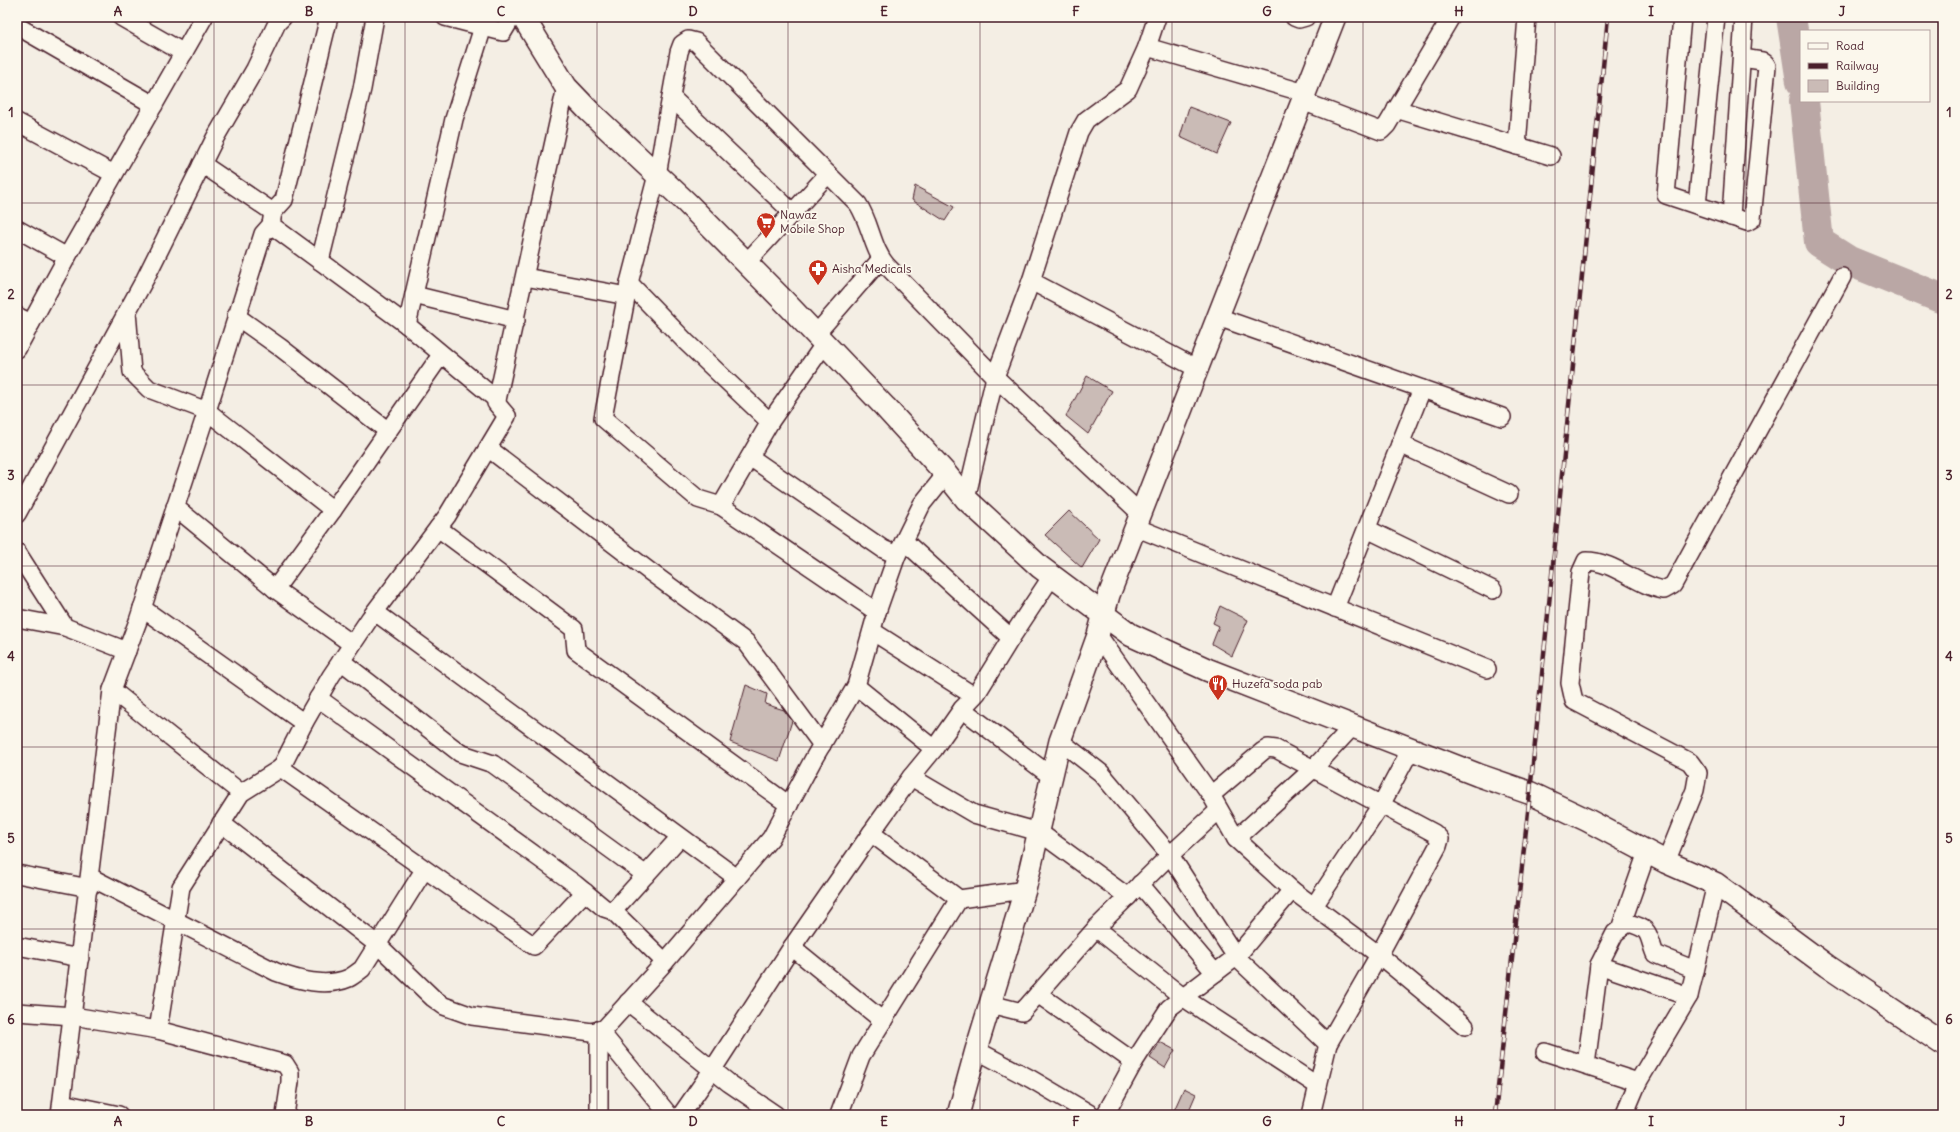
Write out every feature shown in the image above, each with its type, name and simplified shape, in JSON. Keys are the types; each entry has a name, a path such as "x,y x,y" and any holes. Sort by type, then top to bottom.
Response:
{"main road":[{"path":"522,17 566,87 746,263 820,339 946,474 966,499 1052,576 1131,636 1201,667 1478,775 1530,793 1657,857 1716,884 1827,966 1943,1044"}],"street":[{"path":"121,17 184,54"},
{"path":"17,348 24,319 67,257 204,17"},
{"path":"17,514 127,312 214,138 254,69 277,23 283,17"},
{"path":"119,1115 61,1109 112,690 142,608 207,411 263,234 284,200 329,17"},
{"path":"320,261 362,89 374,17"},
{"path":"446,17 502,32 512,17"},
{"path":"966,499 995,376 1031,281 1082,125 1128,89 1147,47 1157,17"},
{"path":"1294,17 1299,19 1306,17"},
{"path":"958,1115 976,1050 1025,890 1060,741 1098,635 1103,614 1335,17"},
{"path":"1147,47 1304,97 1381,131 1396,109 1451,17"},
{"path":"1517,146 1527,17"},
{"path":"1682,17 1666,192 1668,197 1747,222 1752,219 1767,66 1762,61 1742,58"},
{"path":"1697,205 1716,17"},
{"path":"1731,217 1744,17"},
{"path":"17,26 154,105"},
{"path":"406,325 454,119 483,27"},
{"path":"877,612 722,506 698,499 603,418 628,290 657,175 682,44 688,40 696,42 863,211 881,260 1138,521 1335,608 1487,669"},
{"path":"158,1030 181,887 241,793 281,768 318,698 341,661 375,612 438,528 507,416 496,403 516,320 566,87"},
{"path":"671,97 793,213"},
{"path":"1396,109 1551,156"},
{"path":"17,122 114,174"},
{"path":"202,164 272,219 320,261 406,325 497,400"},
{"path":"746,263 828,174"},
{"path":"17,229 67,257"},
{"path":"722,506 820,339 881,260"},
{"path":"525,277 628,290 686,342 770,422"},
{"path":"1620,929 1657,857 1695,790 1698,773 1690,762 1574,701 1570,683 1581,572 1586,561 1597,561 1652,588 1664,590 1673,585 1842,278"},
{"path":"1031,281 1198,369"},
{"path":"414,295 516,320"},
{"path":"127,312 132,372 149,389 207,411 333,510"},
{"path":"236,316 281,348 388,431"},
{"path":"1218,317 1502,417"},
{"path":"274,589 333,510 441,355"},
{"path":"1335,608 1422,390"},
{"path":"1400,444 1509,494"},
{"path":"488,448 656,576 746,642 822,745"},
{"path":"750,457 883,549 900,548 1011,638"},
{"path":"221,823 378,945 433,998 444,1006 472,1016 585,1032 605,1028 665,962 771,838 856,686 877,612 900,548 922,504 946,474"},
{"path":"175,507 274,589 352,644"},
{"path":"438,528 574,629 576,650 789,805"},
{"path":"1367,529 1493,590"},
{"path":"17,552 65,627"},
{"path":"681,1115 713,1070 792,947 911,777 934,750 962,709 974,696 1052,576"},
{"path":"142,608 304,723"},
{"path":"375,612 737,878"},
{"path":"17,618 65,627 127,651"},
{"path":"872,631 974,696"},
{"path":"1098,635 1211,795 1236,840 1292,890 1380,955 1465,1026"},
{"path":"341,661 460,753 493,764 646,875"},
{"path":"856,686 934,750"},
{"path":"112,690 241,793"},
{"path":"318,698 585,892 604,908 613,911 665,962"},
{"path":"962,709 1052,776"},
{"path":"1236,840 1312,769 1353,726"},
{"path":"1060,741 1101,773 1170,855 1236,957 1328,1044"},
{"path":"1211,795 1262,751 1268,748 1276,749 1434,833 1440,839 1380,955 1328,1044 1311,1115"},
{"path":"1314,906 1381,805 1411,749"},
{"path":"281,768 534,946 585,892"},
{"path":"911,777 974,814 1039,832 1128,897"},
{"path":"990,1004 1022,1012 1096,928 1170,855 1219,810"},
{"path":"871,833 959,899 1025,890"},
{"path":"613,911 680,837"},
{"path":"17,874 89,883 176,922 276,972 298,980 330,983 349,978 362,969 424,870"},
{"path":"1140,884 1215,973"},
{"path":"1624,1115 1638,1082 1689,996 1716,884"},
{"path":"1105,1115 1134,1062 1169,1008 1236,957 1292,890"},
{"path":"839,1115 861,1056 959,899"},
{"path":"1586,1065 1600,965 1613,936 1620,929 1628,924 1646,930 1655,954 1695,970"},
{"path":"1096,928 1184,998 1318,1086"},
{"path":"17,946 80,958"},
{"path":"792,947 883,1021"},
{"path":"1600,965 1689,996"},
{"path":"1038,994 1134,1062"},
{"path":"628,1002 729,1083 776,1115"},
{"path":"17,1012 72,1016 158,1030 285,1064 290,1072 290,1082 285,1115"},
{"path":"599,1030 599,1115"},
{"path":"599,1030 669,1115"},
{"path":"976,1050 1031,1079 1092,1115"},
{"path":"1545,1052 1638,1082"}],"building":[{"path":"1189,107 1231,123 1217,154 1180,137"},
{"path":"915,186 954,207 945,221 912,200"},
{"path":"1087,376 1112,391 1088,434 1066,416"},
{"path":"1069,511 1099,539 1082,568 1045,535"},
{"path":"1220,606 1248,620 1232,656 1212,644 1219,626 1213,623"},
{"path":"746,685 767,694 765,704 784,710 792,721 779,761 730,742"},
{"path":"1160,1042 1175,1050 1165,1068 1150,1058"},
{"path":"1184,1088 1196,1094 1187,1115 1172,1115"}],"waterway":[{"path":"1791,17 1800,76"},
{"path":"1804,102 1819,242 1849,261 1943,299"}],"railway":[{"path":"1495,1115 1530,793 1608,17"}],"place":[{"name":"Nawaz Mobile Shop","path":"766,239"},
{"name":"Aisha Medicals","path":"818,286"},
{"name":"Huzefa soda pab","path":"1218,701"}]}
